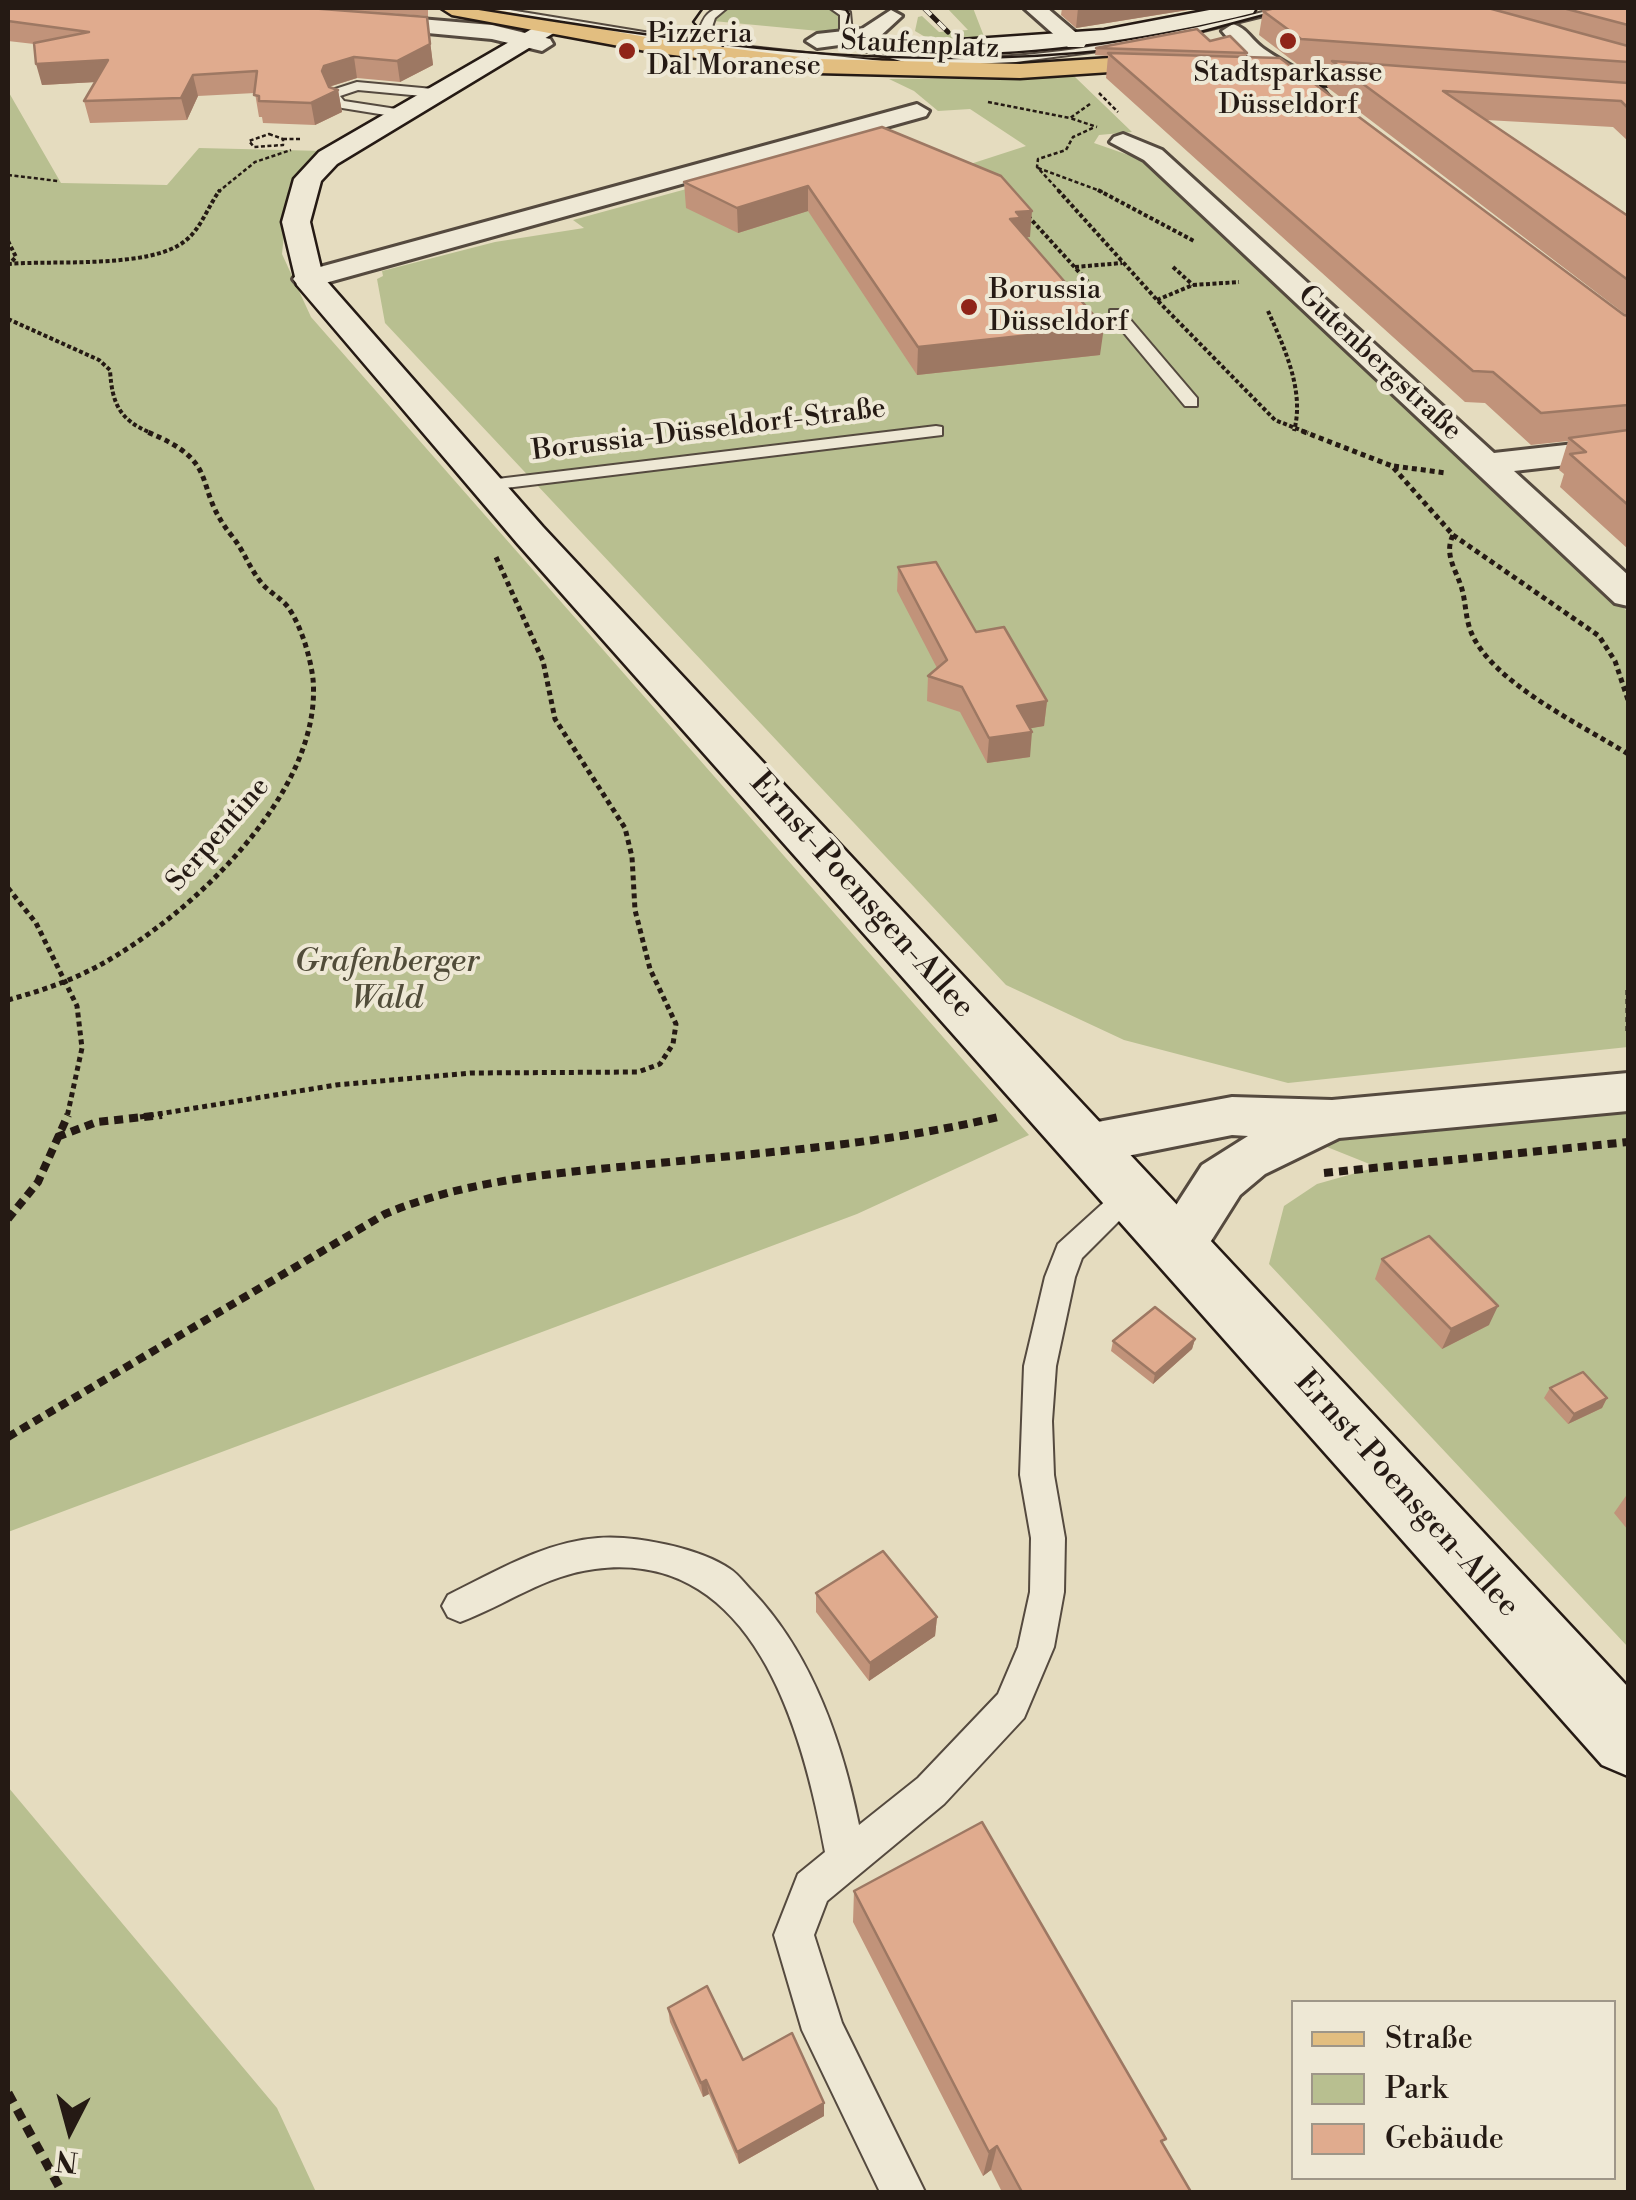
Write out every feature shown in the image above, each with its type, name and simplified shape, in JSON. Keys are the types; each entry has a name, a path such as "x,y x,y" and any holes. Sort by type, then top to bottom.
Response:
{"main road":[{"path":"452,8 580,30 708,35"},
{"path":"513,8 580,30 708,35"},
{"name":"Staufenplatz","path":"580,30 779,62 1113,62"},
{"name":"Staufenplatz","path":"708,35 762,44 867,45 963,59 1070,50 1113,62"},
{"path":"1113,62 1432,85"}],"street":[{"path":"1034,8 1070,50 1245,8"},
{"path":"1245,44 1315,8"},
{"path":"867,45 892,12"},
{"path":"867,45 892,12"},
{"path":"334,19 492,32 580,30"},
{"name":"Ernst-Poensgen-Allee","path":"580,30 483,67 432,93 349,142 314,172 301,197 298,242 308,279 530,535 1628,1740"},
{"path":"1113,62 1204,40 1245,44 1296,75 1346,119"},
{"path":"1218,70 1245,63 1245,44"},
{"name":"Staufenplatz","path":"308,279 917,111"},
{"name":"Gutenbergstraße","path":"1123,142 1153,155 1628,596"},
{"path":"1486,464 1628,448"},
{"path":"1087,1144 1232,1116 1332,1118 1628,1092"},
{"path":"1179,1244 1222,1180 1246,1160 1332,1118"}],"lane":[{"path":"481,8 580,30 739,50 762,44 916,62 1176,38 1290,8"},
{"path":"503,8 580,30"},
{"path":"708,35 710,16 722,8"},
{"path":"836,8 846,14 845,32 867,45 935,59"},
{"path":"708,35 935,59 1070,50 1156,39 1276,8"},
{"path":"708,35 739,50"},
{"path":"398,113 340,104 333,94 368,86 432,93"},
{"path":"1116,313 1190,402"},
{"name":"Borussia-Düsseldorf-Straße","path":"489,485 936,431"},
{"path":"903,2192 823,2030 794,1935 812,1888 931,1791 1011,1706 1036,1647 1047,1592 1048,1538 1037,1475 1036,1421 1040,1366 1060,1277 1069,1252 1132,1194"},
{"path":"460,1606 539,1567 597,1552 658,1556 718,1580 766,1631 794,1678 826,1770 846,1858"}],"path":[{"path":"1109,104 1090,104 1070,118 1096,127 1073,137 1066,150 1038,159 1037,168 1157,300 1275,420 1294,431 1392,466 1453,534 1485,561 1598,636 1615,661 1628,700"},
{"path":"282,140 283,144 269,148 254,147 249,141 269,134 282,140 293,138"},
{"path":"8,265 166,250 181,245 198,230 230,178 260,159 304,149 317,139 349,142"},
{"path":"1037,168 1096,189 1198,243"},
{"path":"8,174 58,180"},
{"path":"1027,215 1116,313"},
{"path":"8,242 16,252 8,265"},
{"path":"1074,267 1123,262"},
{"path":"1173,267 1193,285"},
{"path":"1157,300 1193,285 1244,282 1228,269"},
{"path":"1260,300 1279,334 1290,368 1298,404 1294,431"},
{"name":"Serpentine","path":"8,319 99,360 110,370 111,396 121,417 128,424 168,438 192,455 218,503 226,528 246,554 254,573 290,609 302,638 314,703 313,726 288,786 240,848 183,909 64,985 8,1000"},
{"path":"1453,534 1449,558 1467,603 1467,624 1488,656 1510,676 1628,754"},
{"path":"58,1137 97,1122 180,1112 336,1084 470,1074 638,1072 660,1064 672,1044 676,1024 650,969 625,828 555,720 543,660 492,548 530,535"},
{"path":"8,888 20,898 39,928 64,985 77,1003 82,1042 73,1098 58,1137 40,1180 8,1219"},
{"path":"1628,990 1628,1034"},
{"path":"8,1437 385,1214 459,1186 922,1135 983,1124 1046,1098"},
{"path":"1316,1174 1628,1142"},
{"path":"8,2093 62,2192"}],"green space":[{"path":"729,8 829,8 841,18 840,33 713,21"},
{"path":"947,8 973,8 985,39 927,38 915,31 918,17 922,16 939,32 968,30"},
{"path":"1075,77 1132,132 1099,135 1094,143 1157,165 1628,612 1628,1047 1288,1083 1124,1040 1006,985 385,323 377,279 383,276 382,271 495,242 584,228 573,220 712,182 955,169 1026,146 970,109 938,111 914,91 889,79"},
{"name":"Grafenberger Wald","path":"8,91 61,183 167,185 199,148 324,151 289,186 282,254 311,317 1029,1135 857,1214 8,1532"},
{"path":"1628,1110 1628,1647 1269,1264 1284,1206 1317,1184 1377,1167 1302,1137"},
{"path":"8,1787 277,2108 316,2192 8,2192"}],"building":[{"path":"8,8 309,8 427,17 430,44 397,61 354,57 324,66 322,71 329,87 338,90 311,103 259,101 259,96 254,95 257,71 193,75 181,98 84,101 108,60 36,64 34,43 89,32 8,21"},
{"path":"1488,8 1628,46 1628,62 1301,39 1263,11"},
{"path":"1563,8 1628,8 1628,25"},
{"path":"1197,29 1210,41 1230,36 1247,53 1096,48"},
{"path":"1108,53 1280,58 1628,316 1628,405 1541,413 1493,372 1473,371"},
{"path":"1332,61 1628,83 1628,108 1621,101 1443,91 1628,216 1628,280"},
{"path":"882,127 1001,176 1032,211 1016,212 1021,218 1010,219 1104,327 918,347 808,186 737,208 684,182"},
{"path":"1628,430 1628,505 1570,454 1586,452 1569,438"},
{"path":"936,562 976,632 1004,627 1047,701 1017,706 1032,732 989,738 962,687 928,676 947,660 898,567"},
{"path":"1429,1236 1498,1306 1451,1329 1382,1259"},
{"path":"1155,1307 1195,1339 1155,1374 1113,1341"},
{"path":"1583,1372 1607,1398 1574,1414 1550,1388"},
{"path":"883,1551 937,1617 870,1663 816,1593"},
{"path":"982,1822 1166,2139 1161,2141 1191,2192 1022,2192 997,2146 989,2152 854,1891"},
{"path":"707,1986 743,2060 792,2033 824,2103 737,2152 706,2080 701,2083 668,2008"}],"tram line":[{"path":"474,8 717,43"},
{"path":"703,8 693,22 717,43"},
{"path":"845,8 849,14 845,32 857,44 886,54"},
{"path":"1174,39 1290,8"},
{"path":"717,43 875,57 1036,56 1120,49"},
{"path":"717,43 723,46"}],"railway":[{"path":"924,8 948,32"}],"place":[{"name":"Stadtsparkasse Düsseldorf","path":"1288,41"},
{"name":"Pizzeria Dal Moranese","path":"627,51"},
{"name":"Borussia Düsseldorf","path":"969,307"}]}
